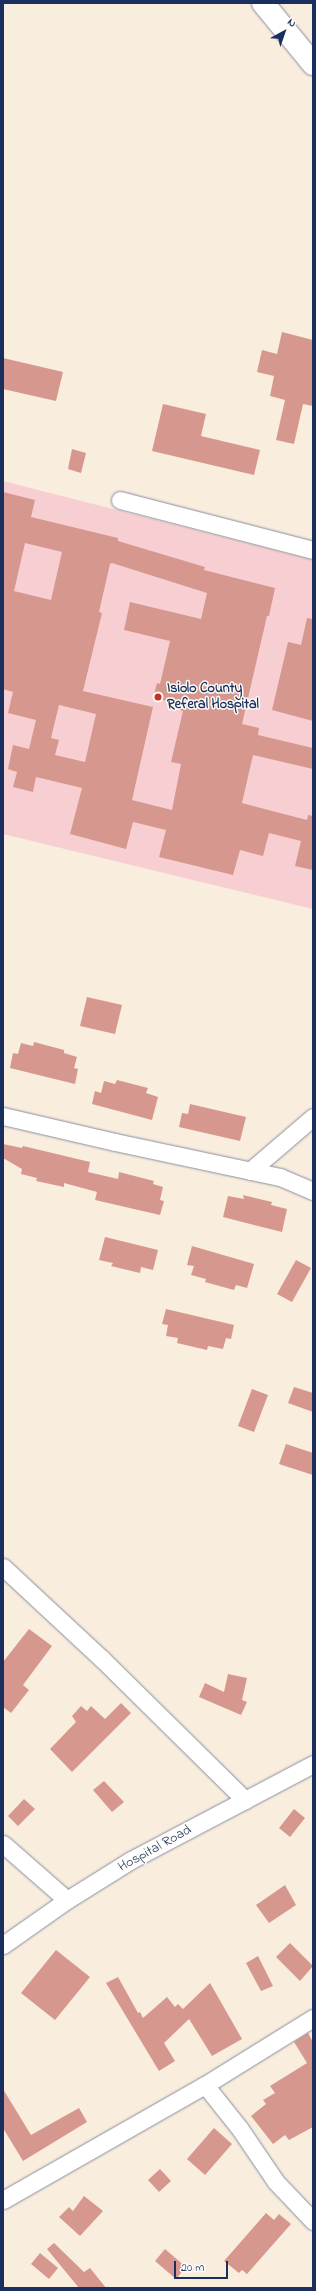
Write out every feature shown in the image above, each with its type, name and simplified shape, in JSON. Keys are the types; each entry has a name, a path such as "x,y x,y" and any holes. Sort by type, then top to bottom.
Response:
{"highway":[{"path":"263,3 313,64"}],"street":[{"path":"120,500 313,550"},
{"path":"3,1116 280,1177 313,1191"},
{"path":"250,1171 313,1117"},
{"path":"3,1567 102,1659 245,1800"},
{"name":"Hospital Road","path":"3,1945 67,1900 131,1860 313,1764"},
{"path":"3,1844 67,1900"},
{"path":"3,2200 205,2085 313,2018"},
{"path":"205,2085 240,2128 276,2182 313,2221"}],"shaded area":[{"name":"Isiolo County Referal Hospital","path":"3,481 313,560 313,909 3,834"}],"building":[{"path":"282,332 313,340 313,406 303,404 294,444 276,440 285,400 270,396 274,376 257,372 262,350 277,354"},
{"path":"3,358 63,372 56,401 3,389"},
{"path":"163,404 206,414 201,436 260,450 254,475 152,451"},
{"path":"72,449 86,453 81,473 68,469"},
{"path":"3,492 35,500 31,517 118,538 118,541 205,567 204,570 275,588 242,724 259,728 258,735 313,748 313,769 253,755 242,803 307,820 308,815 313,816 313,870 295,866 301,841 269,833 263,856 240,850 233,875 159,857 166,830 133,822 126,849 70,834 82,788 36,777 33,792 13,787 17,772 8,769 13,745 29,749 36,720 8,713 13,692 3,689","holes":["25,543 62,552 51,600 14,591","112,563 207,593 201,619 130,602 124,630 170,641 160,684 157,683 153,698 182,704 180,710 183,711 171,762 181,764 172,810 132,800 153,707 83,691 102,613 99,612 110,564","59,705 96,714 85,762 55,755 59,740 51,738"]},
{"path":"307,618 313,619 313,721 272,710 288,642 301,645"},
{"path":"87,997 122,1005 115,1034 80,1026"},
{"path":"34,1042 64,1050 64,1053 77,1057 74,1068 78,1069 75,1084 10,1068 13,1053 18,1054 21,1043 33,1046"},
{"path":"117,1080 148,1088 146,1093 158,1097 152,1120 92,1104 95,1091 101,1093 104,1081 115,1084"},
{"path":"190,1104 246,1117 240,1141 179,1127 182,1113 188,1114"},
{"path":"3,1144 22,1148 23,1146 90,1162 88,1172 118,1179 119,1172 154,1181 153,1184 163,1187 160,1200 164,1201 160,1215 95,1200 97,1192 64,1183 64,1187 36,1181 37,1178 21,1174 22,1169 3,1158"},
{"path":"243,1195 272,1202 271,1205 287,1209 282,1232 223,1217 228,1196 244,1199"},
{"path":"105,1237 158,1250 153,1270 141,1267 140,1273 111,1266 113,1263 99,1260"},
{"path":"192,1246 254,1264 247,1288 236,1285 234,1290 205,1282 206,1279 191,1275 194,1266 187,1265"},
{"path":"296,1260 311,1268 292,1302 277,1294"},
{"path":"166,1309 234,1325 231,1339 226,1338 223,1349 208,1346 207,1350 177,1343 178,1338 166,1336 168,1325 162,1324"},
{"path":"294,1387 313,1393 313,1412 288,1403"},
{"path":"252,1389 268,1395 254,1432 238,1426"},
{"path":"286,1444 313,1453 313,1475 279,1464"},
{"path":"29,1629 52,1646 23,1685 29,1690 11,1713 3,1707 3,1662"},
{"path":"228,1674 247,1678 242,1700 247,1702 241,1715 199,1697 205,1683 224,1692"},
{"path":"121,1703 131,1713 72,1772 50,1749 76,1722 72,1716 81,1706 87,1711 91,1706 105,1719"},
{"path":"104,1781 124,1802 112,1812 93,1790"},
{"path":"24,1799 35,1809 18,1826 8,1816"},
{"path":"294,1809 305,1818 290,1837 279,1828"},
{"path":"285,1885 296,1905 269,1923 256,1905"},
{"path":"290,1943 313,1966 300,1981 276,1957"},
{"path":"56,1950 90,1977 55,2020 21,1993"},
{"path":"258,1956 273,1986 261,1991 246,1963"},
{"path":"118,1977 138,2013 140,2012 143,2018 167,1997 175,2007 178,2004 183,2009 210,1983 242,2039 212,2056 189,2019 164,2043 175,2061 159,2071 106,1983"},
{"path":"308,2033 313,2042 313,2127 289,2140 285,2135 273,2144 251,2116 266,2104 263,2100 275,2093 270,2086 307,2063 294,2042"},
{"path":"3,2089 31,2135 79,2108 87,2122 23,2161 3,2128"},
{"path":"214,2128 232,2144 205,2175 187,2159"},
{"path":"160,2169 171,2181 159,2192 148,2180"},
{"path":"84,2196 103,2211 80,2236 59,2217 69,2207 73,2211"},
{"path":"266,2213 274,2220 279,2214 291,2224 247,2274 242,2270 239,2273 224,2261"},
{"path":"54,2243 84,2272 90,2268 106,2288 79,2288 47,2249"},
{"path":"165,2249 186,2267 176,2279 155,2261"},
{"path":"40,2253 58,2268 49,2279 31,2264"}],"place":[{"name":"Isiolo County Referal Hospital","path":"158,697"}]}
